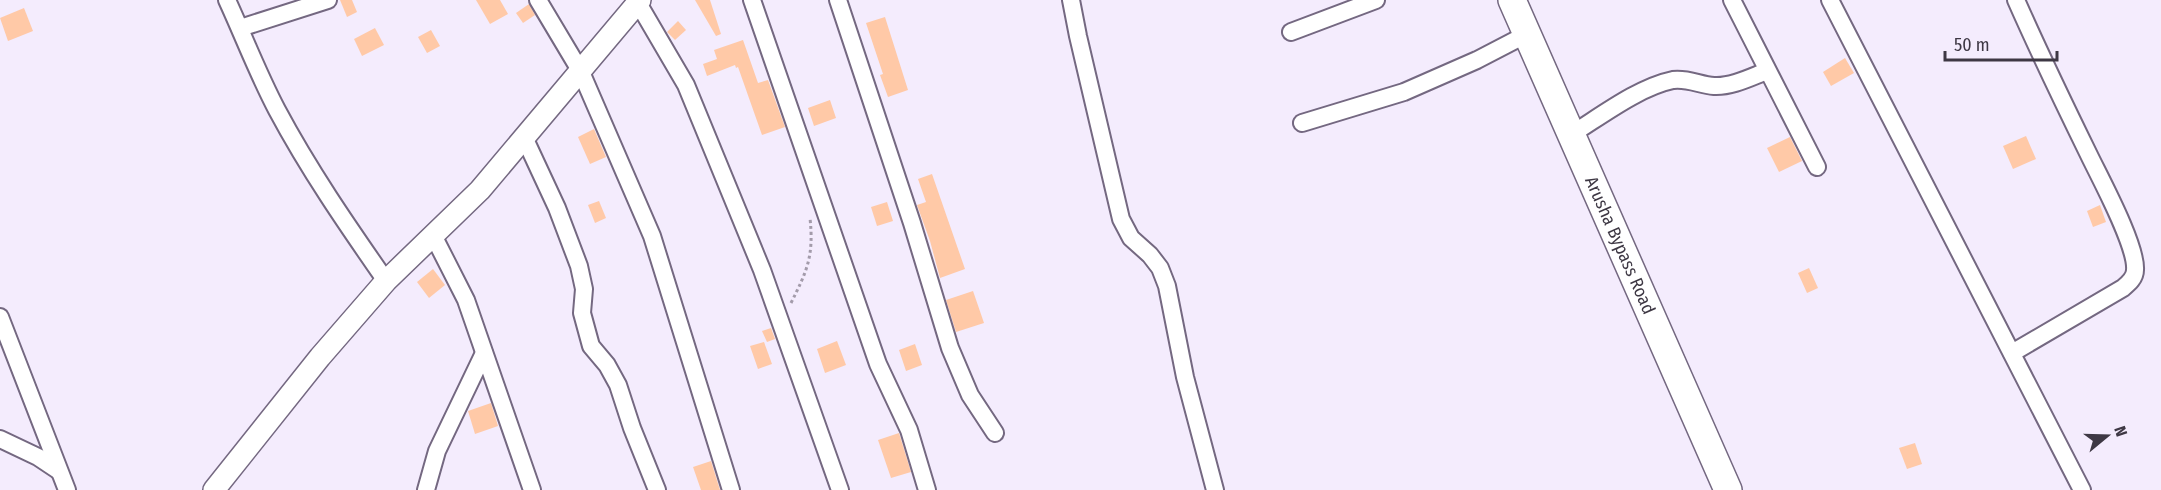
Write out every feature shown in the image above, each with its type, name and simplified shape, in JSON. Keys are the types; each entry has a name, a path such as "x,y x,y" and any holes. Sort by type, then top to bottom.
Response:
{"main road":[{"name":"Arusha Bypass Road","path":"1512,0 1728,490"}],"street":[{"path":"227,0 256,68 302,154 341,217 386,281"},
{"path":"240,28 328,0"},
{"path":"538,0 581,72 652,236 731,490"},
{"path":"752,0 878,364 909,430 927,490"},
{"path":"838,0 912,224 950,348 970,395 995,433"},
{"path":"1071,0 1077,36 1121,219 1131,238 1150,255 1160,268 1167,286 1185,377 1215,490"},
{"path":"1292,32 1376,0"},
{"path":"1732,0 1816,167"},
{"path":"1830,0 2082,490"},
{"path":"2012,353 2123,288 2132,281 2135,270 2133,254 2117,213 2016,0"},
{"path":"214,490 320,357 386,281 480,190 639,1 686,85 782,323 796,370 840,490"},
{"path":"1302,123 1404,92 1477,60 1527,34"},
{"path":"1572,134 1633,97 1674,80 1693,80 1714,86 1733,84 1767,71"},
{"path":"524,137 557,208 579,266 584,289 582,313 591,346 607,365 618,385 632,429 657,490"},
{"path":"434,237 466,300 532,490"},
{"path":"0,317 68,490"},
{"path":"426,490 437,451 484,353"},
{"path":"0,440 38,457 59,471"}],"path":[{"path":"782,323 802,282 809,261 812,247 810,217"}],"building":[{"path":"340,0 352,0 357,12 347,17"},
{"path":"476,0 500,0 508,14 490,24"},
{"path":"695,0 710,0 721,34 716,36"},
{"path":"529,4 535,15 523,23 516,13"},
{"path":"24,8 33,31 8,41 0,18"},
{"path":"885,17 908,90 888,97 866,23"},
{"path":"678,21 686,30 675,40 667,32"},
{"path":"375,28 384,45 362,56 354,39"},
{"path":"431,30 440,46 427,53 418,37"},
{"path":"743,40 758,83 768,80 785,127 762,135 738,67 736,68 735,65 707,76 703,64 717,59 714,50"},
{"path":"1845,58 1854,73 1831,86 1823,72"},
{"path":"830,100 836,118 814,126 808,108"},
{"path":"594,129 606,157 590,164 578,137"},
{"path":"2026,136 2036,159 2013,169 2003,146"},
{"path":"1790,137 1802,161 1779,172 1767,148"},
{"path":"932,174 965,269 940,278 917,205 926,202 918,179"},
{"path":"599,201 606,218 595,223 588,205"},
{"path":"887,202 893,221 877,226 871,207"},
{"path":"2100,205 2106,222 2093,227 2087,211"},
{"path":"1809,268 1818,288 1807,293 1798,273"},
{"path":"433,269 445,285 429,298 417,282"},
{"path":"973,291 984,323 956,332 946,300"},
{"path":"771,328 775,339 767,342 762,331"},
{"path":"837,341 846,365 825,373 817,349"},
{"path":"764,342 772,364 758,369 750,346"},
{"path":"915,344 922,365 906,371 899,350"},
{"path":"491,403 498,426 475,434 468,411"},
{"path":"899,433 911,472 891,478 878,440"},
{"path":"1915,443 1922,464 1907,469 1899,448"},
{"path":"711,461 720,490 701,490 693,467"}]}
